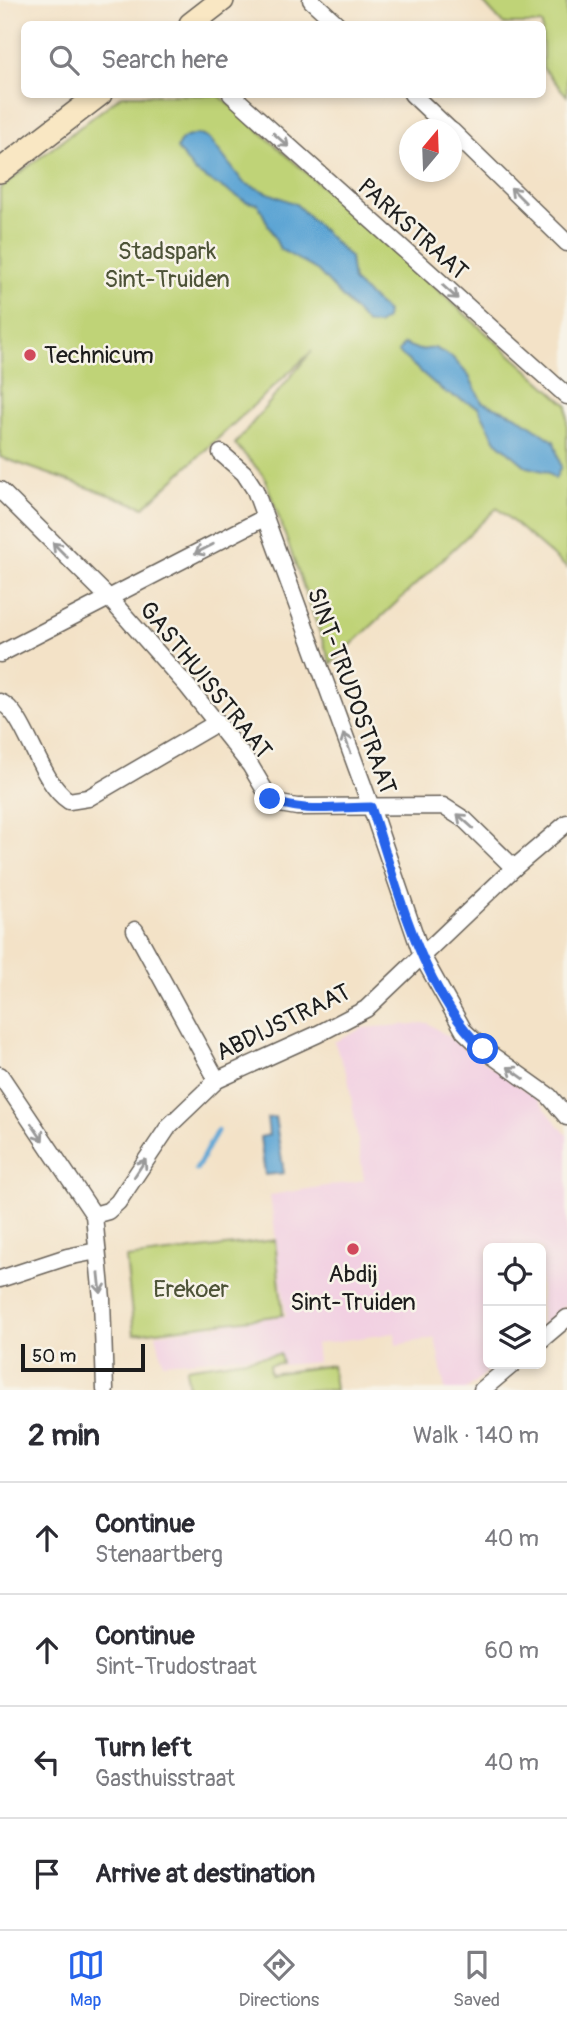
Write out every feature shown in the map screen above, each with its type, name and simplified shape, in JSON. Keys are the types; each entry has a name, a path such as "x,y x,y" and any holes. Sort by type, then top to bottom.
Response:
{"main road":[{"path":"195,21 222,0"},
{"path":"0,171 95,98"}],"street":[{"path":"311,0 334,21"},
{"name":"PARKSTRAAT","path":"234,98 567,396"},
{"path":"416,98 439,119"},
{"path":"462,141 567,243"},
{"name":"SINT-TRUDOSTRAAT","path":"221,453 244,473 255,490 371,807 422,956 464,1031 483,1049 549,1096 567,1116"},
{"name":"GASTHUISSTRAAT","path":"0,490 108,598 218,722 250,765 270,799 297,807 443,806 465,820 514,868"},
{"path":"0,654 264,518"},
{"path":"0,702 12,710 49,781 69,802 89,798 218,722"},
{"name":"ABDIJSTRAAT","path":"94,1214 108,1211 118,1202 169,1126 217,1080 366,1009 514,868 567,823"},
{"path":"135,929 217,1080"},
{"path":"0,1075 94,1214 102,1301 105,1390"},
{"path":"0,1279 67,1257 97,1251"},
{"path":"546,1336 567,1318"},
{"path":"482,1390 507,1369"}],"shaded area":[{"path":"428,1023 536,1098 567,1135 567,1303 546,1322 546,1243 483,1243 483,1369 491,1369 466,1390 445,1390 435,1338 396,1345 395,1333 316,1344 318,1362 282,1365 280,1353 163,1363 156,1334 286,1316 270,1195 364,1180 348,1077 334,1042 363,1028"}],"green space":[{"path":"567,0 567,96 546,72 546,21 500,21 482,1"},
{"name":"Stadspark Sint-Truiden","path":"118,98 222,98 567,405 567,568 497,508 331,664 264,476 235,444 312,351 144,507 0,457 0,188"},
{"name":"Erekoer","path":"275,1240 283,1315 134,1334 126,1258"},
{"path":"280,1354 282,1363 269,1365 270,1374 332,1365 335,1390 189,1390 186,1368"}],"water":[{"path":"198,134 210,139 244,183 296,204 350,257 353,281 387,312 386,319 378,325 367,324 318,271 280,249 258,204 247,202 195,172 177,149 182,140"},
{"path":"404,344 419,350 435,348 452,357 469,376 482,402 515,415 554,441 561,467 555,479 547,472 527,467 496,441 478,407 444,392 398,352"},
{"path":"275,1117 284,1173 265,1175 260,1137 269,1135 267,1118"}],"waterway":[{"path":"196,1170 217,1131"}],"place":[{"name":"Technicum","path":"30,355"},
{"name":"Abdij Sint-Truiden","path":"353,1249"}],"route":[{"path":"270,799 297,807 371,807 422,956 458,1022 483,1049"}]}
